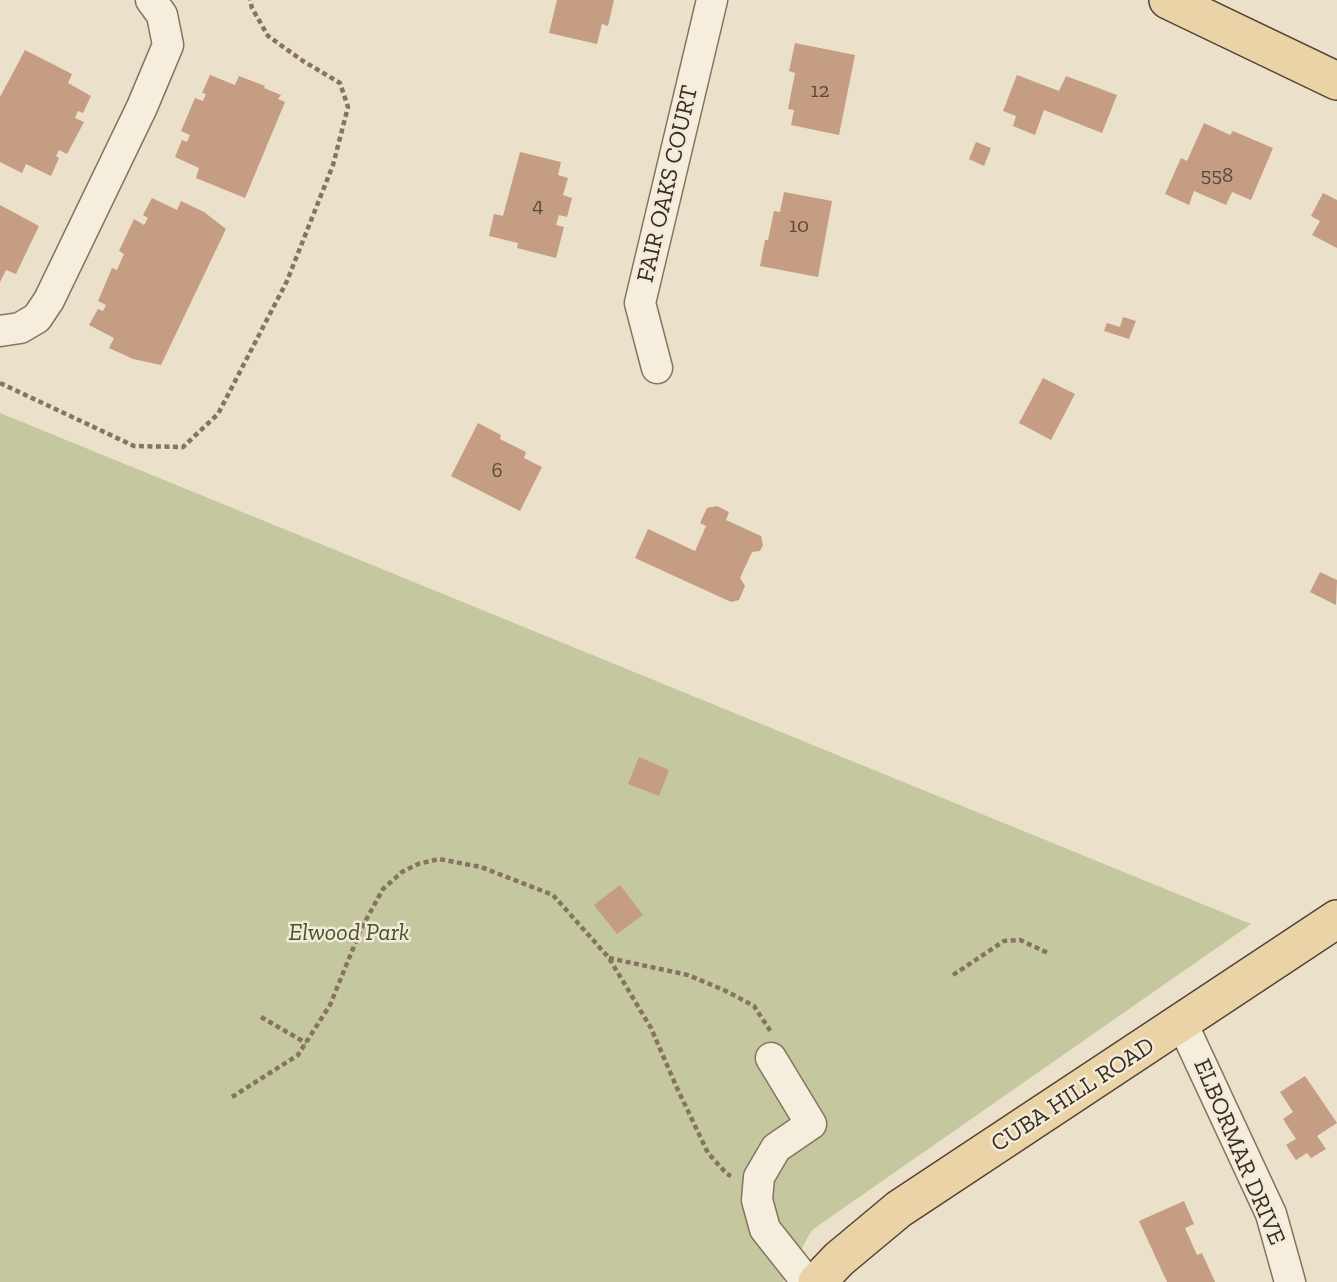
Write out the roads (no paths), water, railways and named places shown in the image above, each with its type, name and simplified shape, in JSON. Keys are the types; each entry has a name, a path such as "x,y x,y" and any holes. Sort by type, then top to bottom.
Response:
{"main road":[{"path":"1168,0 1337,81"},
{"name":"CUBA HILL ROAD","path":"817,1282 839,1259 899,1209 1337,919"}],"street":[{"path":"0,331 20,328 28,323 37,317 49,300 142,107 168,45 162,15 151,0"},
{"name":"FAIR OAKS COURT","path":"656,368 640,303 712,0"},
{"name":"ELBORMAR DRIVE","path":"1182,1023 1271,1214 1290,1282"},
{"path":"773,1049 811,1124 776,1148 759,1177 757,1200 765,1229 807,1282"}],"park label":[{"name":"Elwood Park","path":"349,933"}]}
